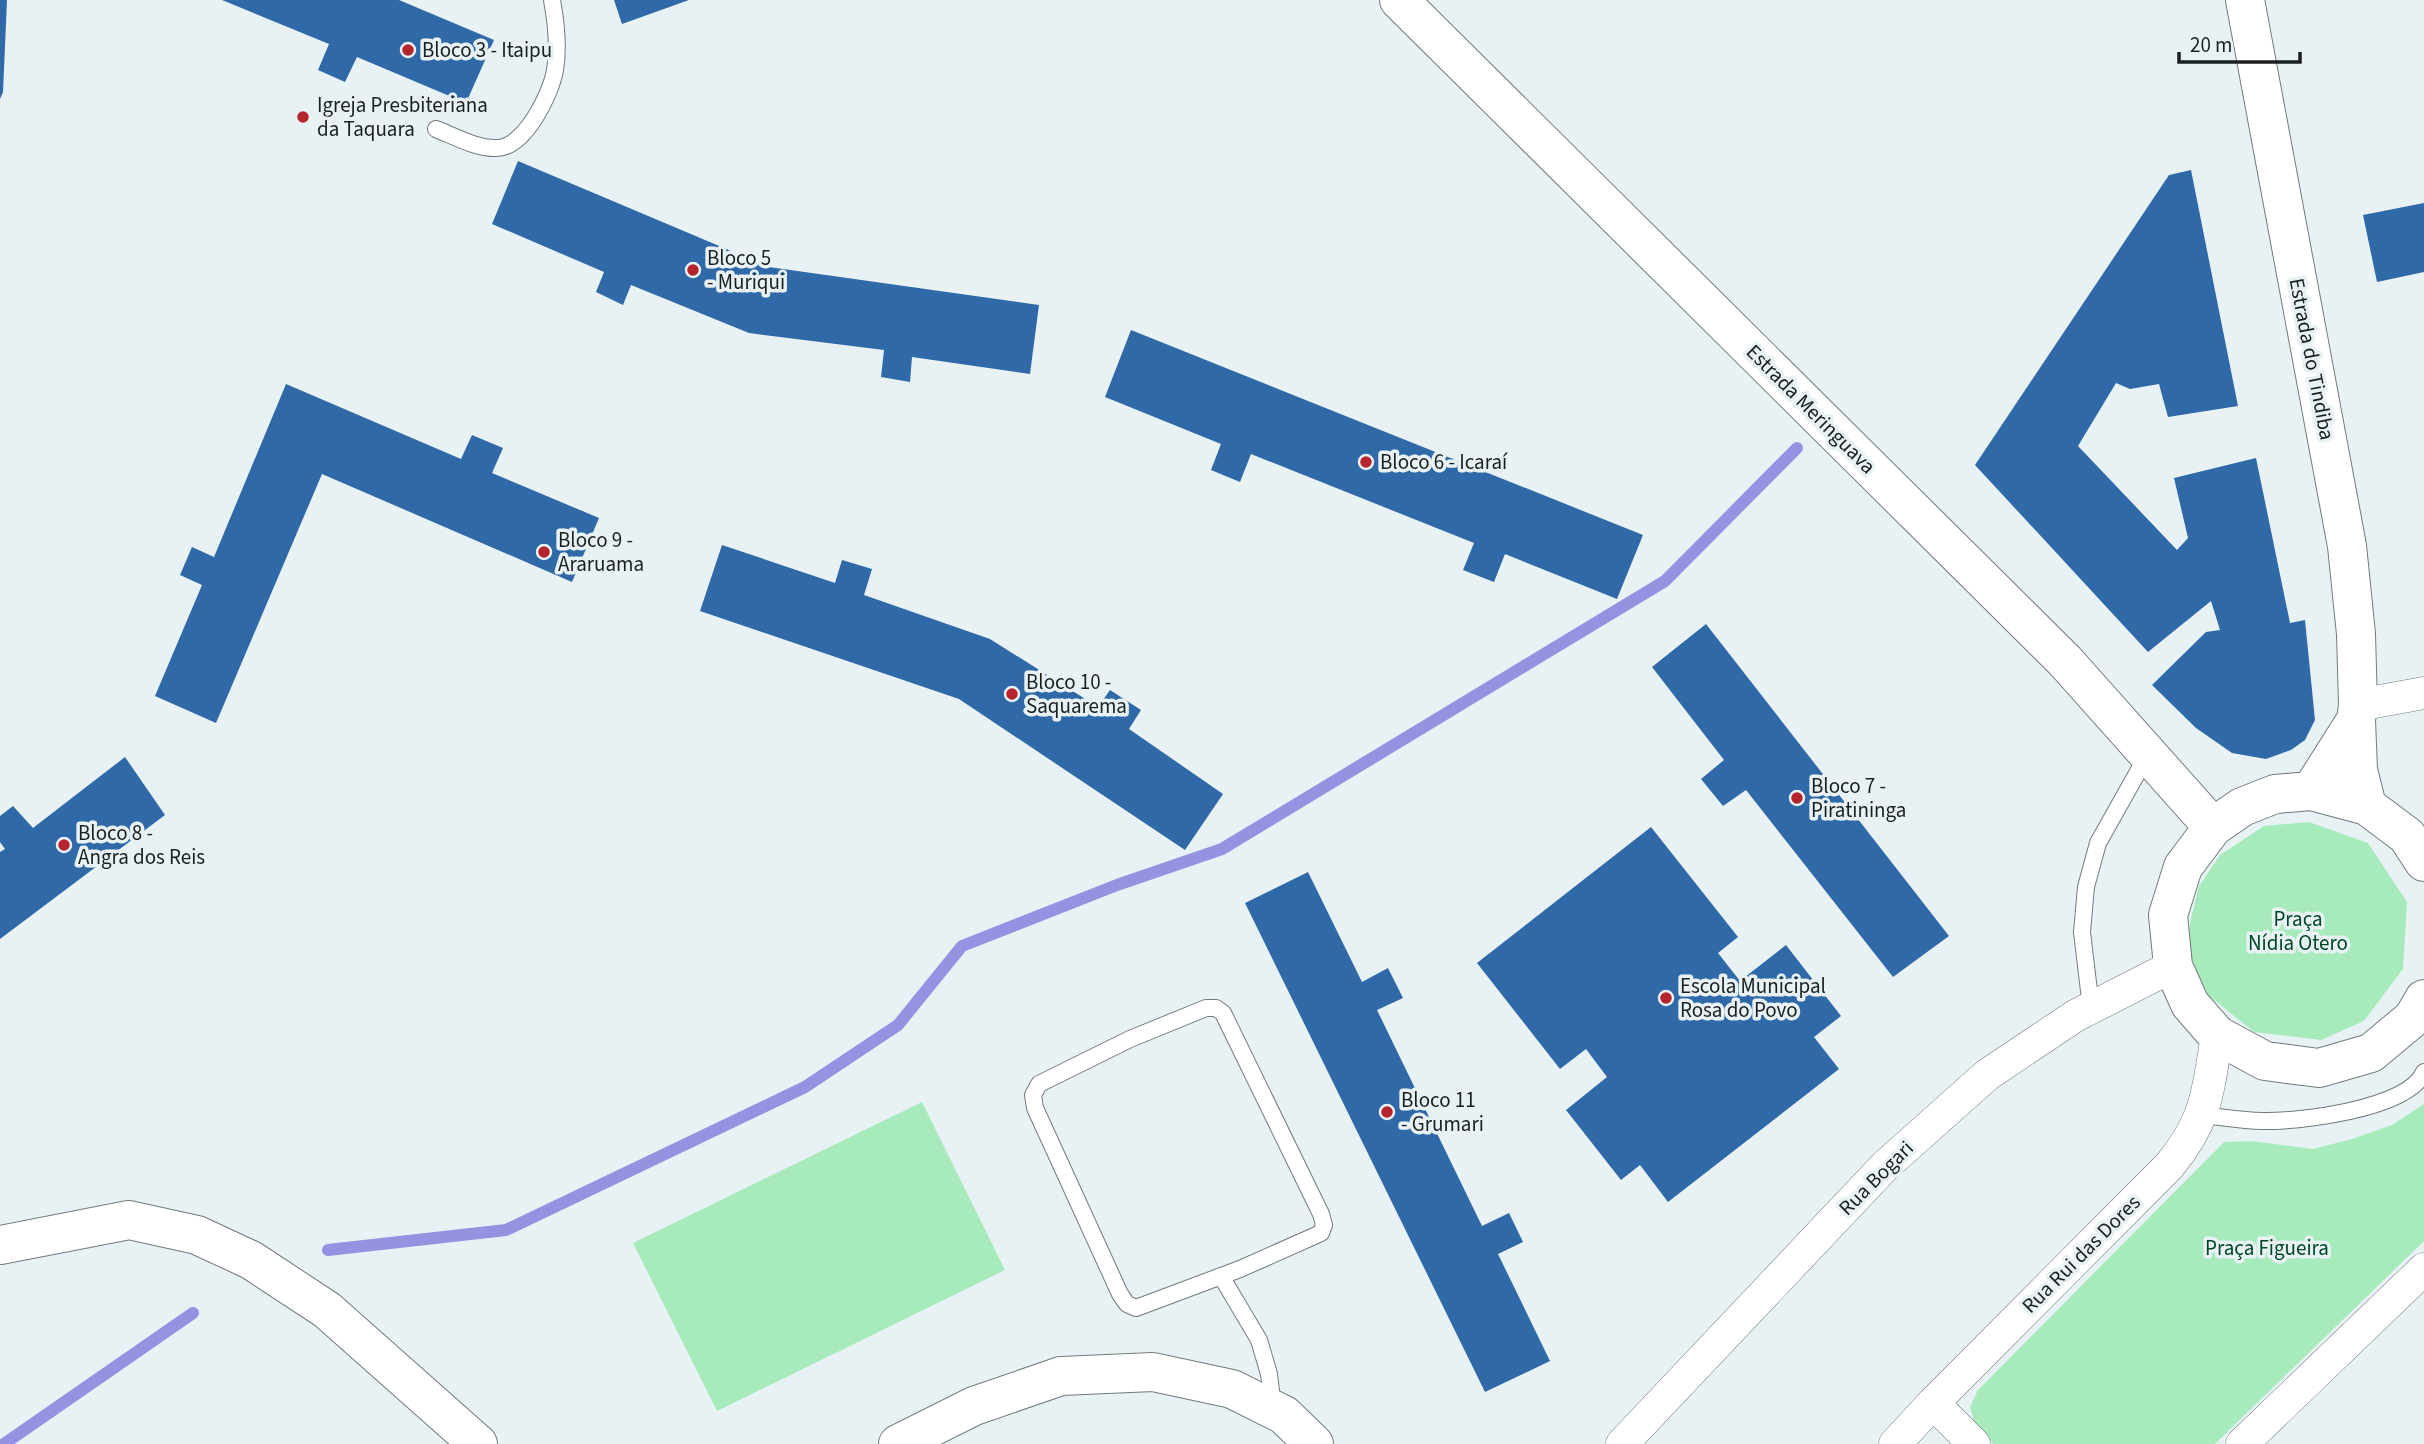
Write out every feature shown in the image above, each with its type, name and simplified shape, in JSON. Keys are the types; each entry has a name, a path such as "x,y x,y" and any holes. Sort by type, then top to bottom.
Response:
{"street":[{"name":"Estrada Meringuava","path":"1399,0 2064,661 2213,827"},
{"name":"Estrada do Tindiba","path":"2245,0 2347,546 2356,634 2358,770 2367,806"},
{"path":"2311,791 2357,712 2424,693"},
{"path":"2420,1015 2371,1052 2319,1068 2265,1061 2217,1035 2190,1004 2173,966 2168,915 2183,867 2213,827 2242,807 2275,794 2311,791 2367,806 2407,835 2424,862"},
{"name":"Rua Bogari","path":"1622,1444 1885,1166 1987,1075 2075,1016 2173,966"},
{"name":"Rua Rui das Dores","path":"1895,1444 2189,1143 2202,1115 2217,1035"},
{"path":"0,1245 129,1220 197,1236 251,1260 327,1310 478,1444"},
{"path":"2242,1444 2424,1269"},
{"path":"898,1444 974,1406 1061,1376 1153,1372 1232,1389 1284,1415 1314,1444"},
{"path":"1933,1403 1974,1444"}],"lane":[{"path":"436,129 484,147 499,148 512,145 525,133 542,104 555,70 556,24 552,0"},
{"path":"2091,1008 2082,932 2086,887 2098,843 2148,754"},
{"path":"1206,1007 1216,1007 1223,1013 1324,1225 1321,1233 1221,1276 1136,1308 1127,1304 1035,1108 1033,1095 1039,1084 1130,1039 1206,1007"},
{"path":"2202,1115 2263,1121 2334,1114 2381,1103 2410,1089 2421,1079 2424,1072"},
{"path":"1221,1276 1259,1340 1269,1374 1274,1409"}],"green space":[{"name":"Praça Nídia Otero","path":"2309,822 2368,843 2407,902 2403,969 2364,1021 2321,1040 2254,1032 2208,995 2188,956 2190,923 2199,886 2220,855 2264,826"},
{"path":"922,1102 1005,1270 717,1411 633,1243"},
{"name":"Praça Figueira","path":"2424,1104 2424,1241 2215,1444 1993,1444 1976,1427 1970,1407 1978,1390 2224,1142 2251,1141 2313,1149 2392,1125"}],"building":[{"path":"0,0 7,0 3,92 0,99"},
{"name":"Bloco 3 - Itaipu","path":"222,0 399,0 494,40 466,103 357,57 345,82 318,70 329,44"},
{"path":"614,0 689,0 622,24"},
{"name":"Bloco 5 - Muriqui","path":"518,161 769,267 1039,305 1030,374 912,357 910,382 881,377 884,350 749,333 631,285 623,305 596,292 604,272 492,224"},
{"path":"2191,170 2238,406 2168,417 2159,384 2130,389 2116,383 2078,446 2177,550 2188,538 2174,478 2256,458 2290,623 2305,620 2315,720 2305,740 2291,750 2266,759 2232,753 2196,728 2152,685 2206,632 2220,630 2211,601 2148,652 1975,465 2169,175"},
{"path":"2424,203 2424,272 2377,282 2363,215"},
{"name":"Bloco 6 - Icaraí","path":"1131,330 1643,535 1617,599 1505,554 1494,582 1463,570 1474,543 1251,454 1240,482 1211,470 1221,444 1105,397"},
{"name":"Bloco 9 - Araruama","path":"286,384 461,459 472,435 503,448 492,473 599,518 572,582 322,474 216,723 155,696 202,585 180,575 192,547 214,557"},
{"name":"Bloco 10 - Saquarema","path":"722,545 835,583 842,560 872,569 864,595 990,639 1098,707 1110,690 1141,710 1129,729 1223,794 1185,850 959,699 700,611"},
{"name":"Bloco 7 - Piratininga","path":"1706,624 1949,936 1893,977 1746,790 1723,806 1701,779 1724,760 1652,667"},
{"name":"Bloco 8 - Angra dos Reis","path":"125,757 165,815 0,939 0,852 5,849 0,842 0,816 13,806 33,828"},
{"name":"Escola Municipal Rosa do Povo","path":"1651,827 1738,937 1718,953 1740,981 1786,945 1841,1016 1814,1037 1839,1069 1668,1202 1640,1165 1621,1180 1566,1110 1607,1077 1586,1049 1560,1069 1477,963"},
{"name":"Bloco 11 - Grumari","path":"1308,872 1362,982 1388,968 1403,998 1377,1010 1482,1226 1509,1213 1523,1242 1498,1254 1550,1361 1485,1392 1245,903"}],"waterway":[{"path":"328,1250 506,1230 805,1087 898,1025 962,946 1117,885 1222,849 1665,581 1797,448"},
{"path":"4,1444 193,1313"}],"place":[{"name":"Bloco 3 - Itaipu","path":"408,50"},
{"name":"Igreja Presbiteriana da Taquara","path":"303,117"},
{"name":"Bloco 5 - Muriqui","path":"693,270"},
{"name":"Bloco 6 - Icaraí","path":"1366,462"},
{"name":"Bloco 9 - Araruama","path":"544,552"},
{"name":"Bloco 10 - Saquarema","path":"1012,694"},
{"name":"Bloco 7 - Piratininga","path":"1797,798"},
{"name":"Bloco 8 - Angra dos Reis","path":"64,845"},
{"name":"Escola Municipal Rosa do Povo","path":"1666,998"},
{"name":"Bloco 11 - Grumari","path":"1387,1112"}]}
